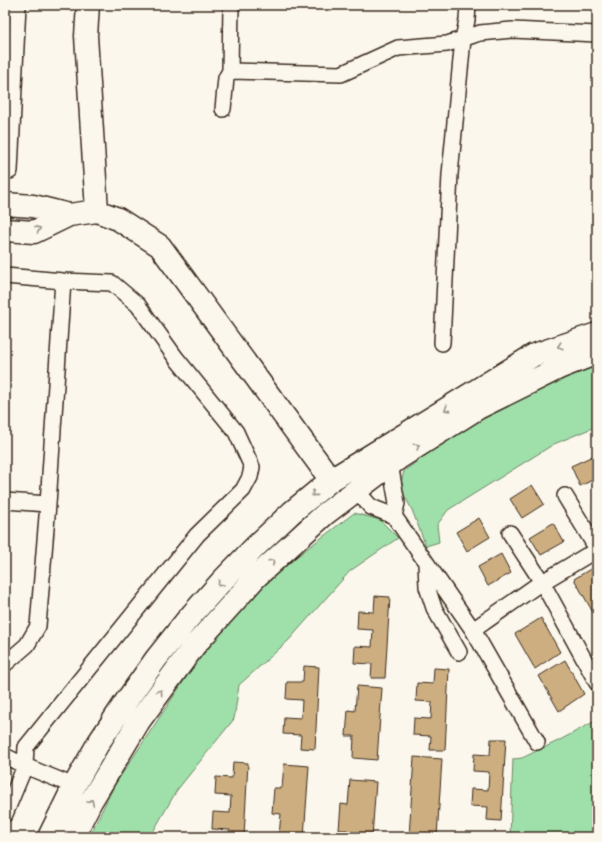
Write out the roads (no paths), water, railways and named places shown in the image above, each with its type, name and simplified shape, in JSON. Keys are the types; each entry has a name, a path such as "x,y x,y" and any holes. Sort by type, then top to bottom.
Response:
{"street":[{"path":"5,171 10,171 18,5"},
{"path":"88,5 86,36 97,211"},
{"path":"223,109 226,78 230,71 231,5"},
{"path":"442,343 450,174 463,39 468,5"},
{"path":"230,71 341,74 398,48 447,44 480,33 512,30 597,34"},
{"path":"5,204 33,206 69,215"},
{"path":"5,230 34,232 69,215 97,211 118,219 160,246 331,480"},
{"path":"5,276 63,281 112,283 138,305 176,358 236,432 252,467 250,477 243,490 197,535 26,747 24,766 5,814"},
{"path":"5,664 27,645 38,626 63,281"},
{"path":"48,837 74,786 99,742 156,659 187,620 221,582 292,512 331,480 534,355 597,334"},
{"path":"74,837 91,801 139,721 194,646 256,577 325,514 399,458 478,408 561,367 597,353"},
{"path":"390,464 397,503 394,516"},
{"path":"356,490 371,507 394,516 473,630 537,742"},
{"path":"473,630 542,582 597,550 565,496"},
{"path":"5,501 48,504"},
{"path":"510,533 542,582 597,683"},
{"path":"426,562 427,587 434,608 459,652"},
{"path":"5,756 24,766 74,786"}]}
